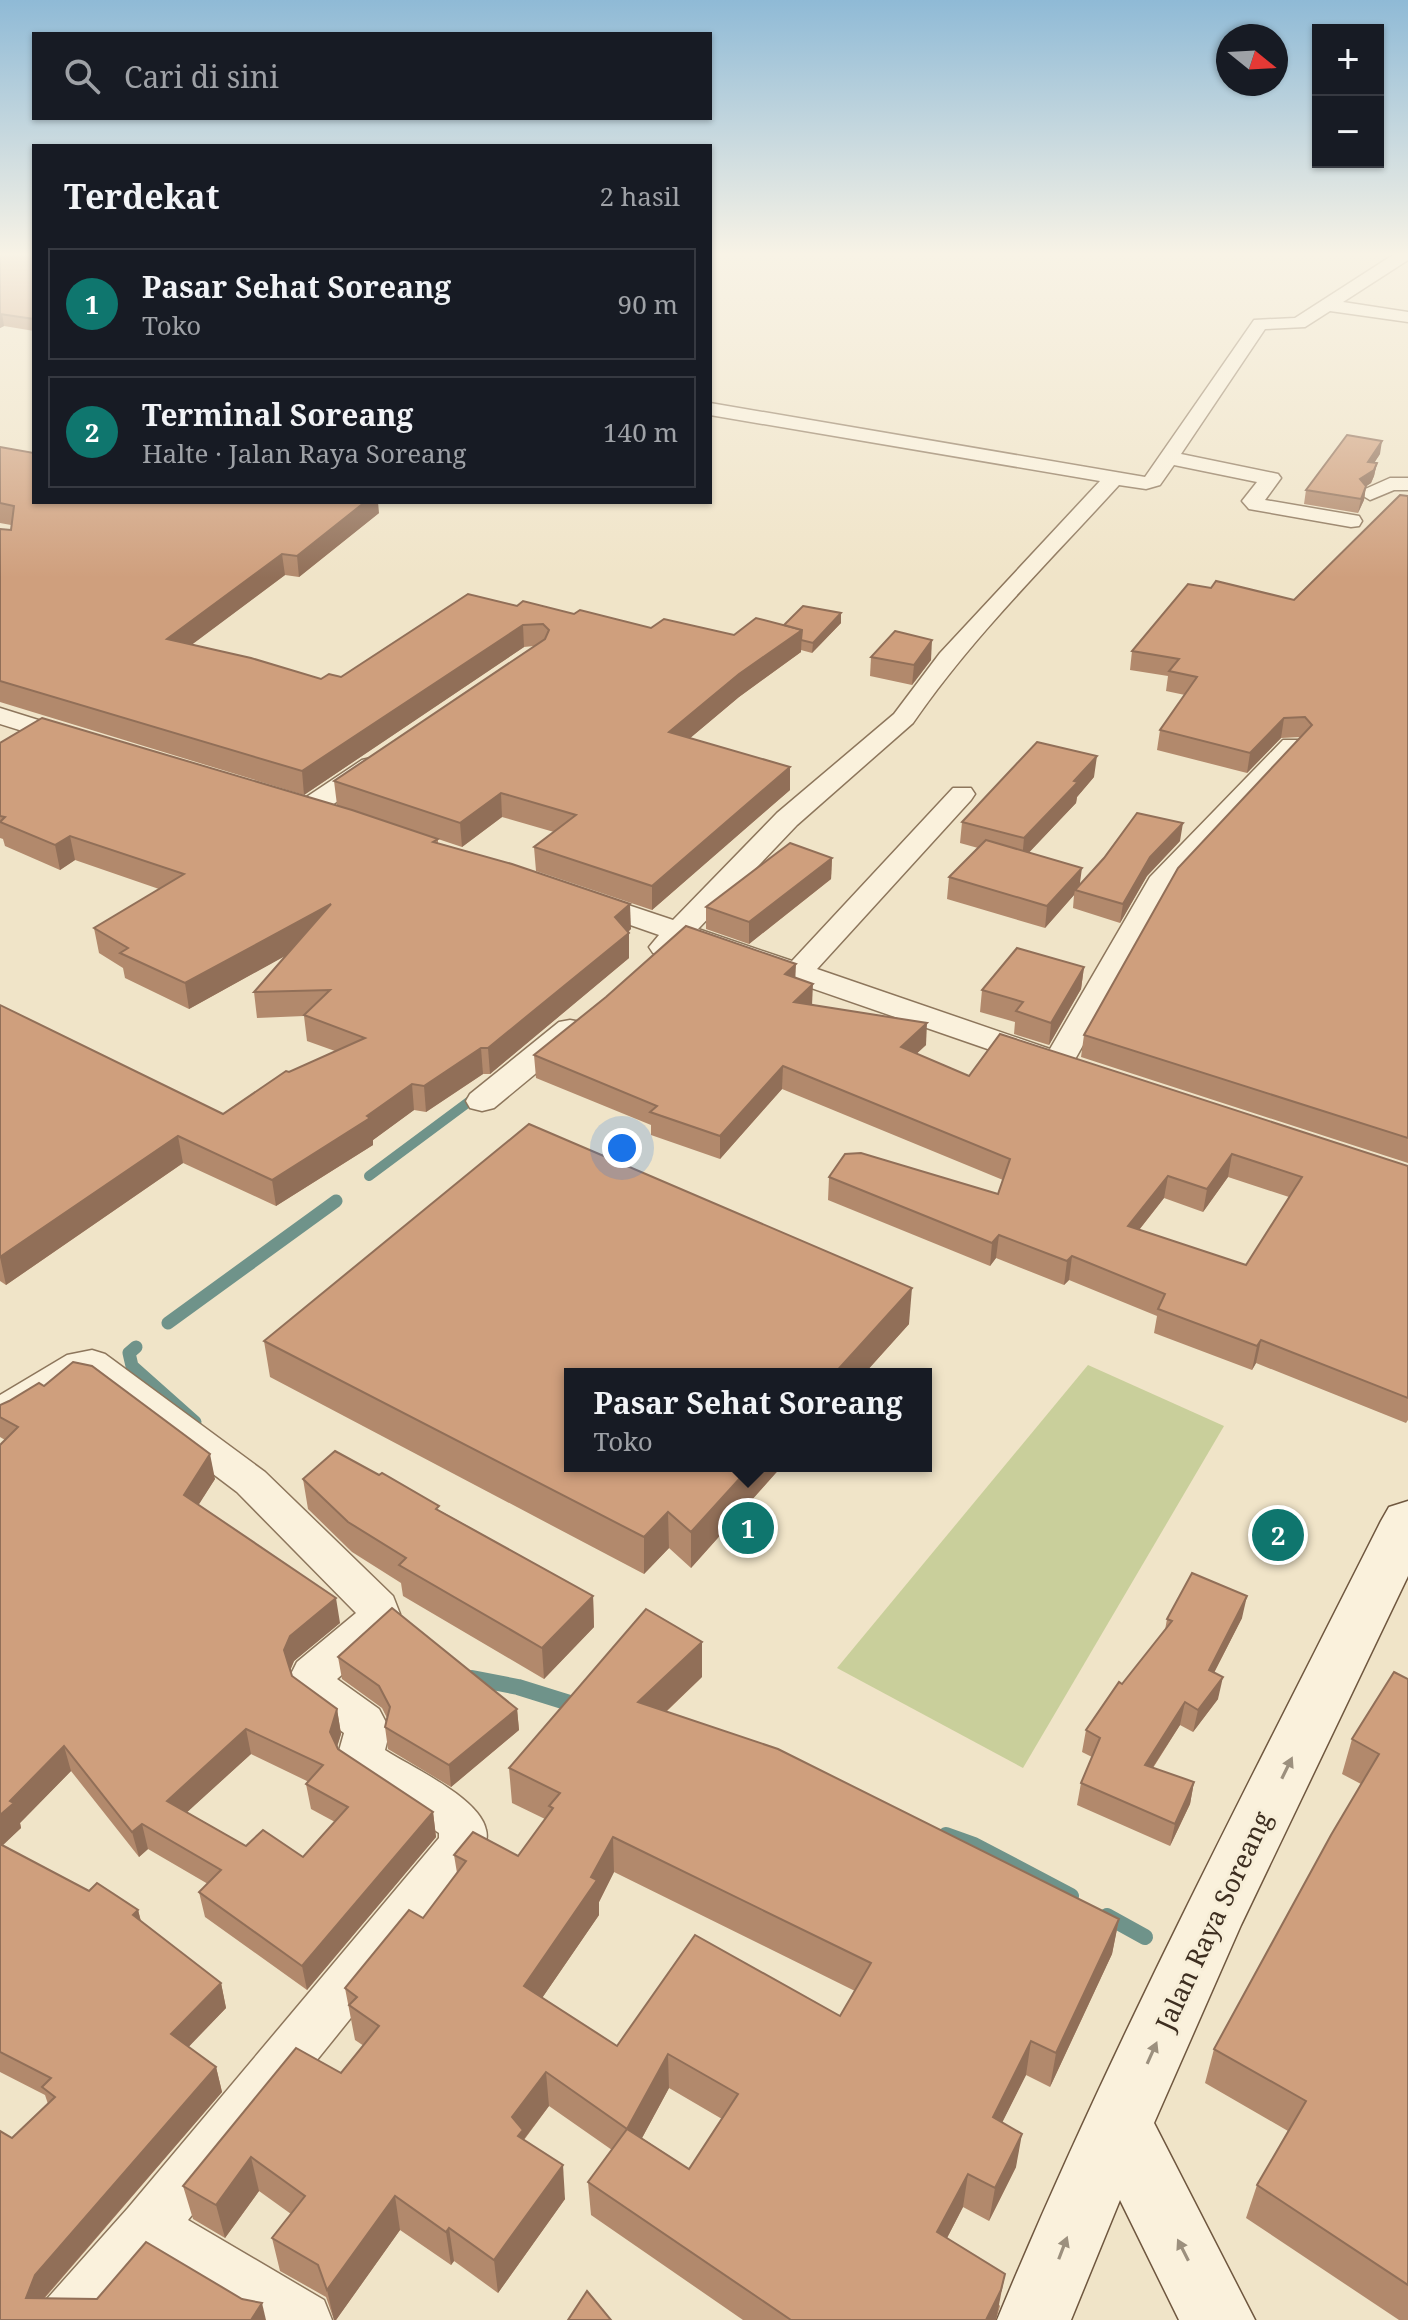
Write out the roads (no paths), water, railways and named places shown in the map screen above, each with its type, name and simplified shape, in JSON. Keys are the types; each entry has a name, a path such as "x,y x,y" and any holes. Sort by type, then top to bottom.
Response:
{"main road":[{"name":"Jalan Raya Soreang","path":"1034,2320 1068,2235 1212,1919 1408,1521"},
{"path":"1118,2124 1218,2320"}],"street":[{"path":"712,409 1150,483 1234,361"},
{"path":"1168,458 1271,478 1253,501 1256,505 1351,521"},
{"path":"637,971 680,933 787,819 904,718 930,680 1114,478"},
{"path":"1370,494 1390,484 1408,484"},
{"path":"0,716 103,747"},
{"path":"560,892 1072,1067 1160,883 1292,745"},
{"path":"280,799 323,812 397,748"},
{"path":"797,973 962,794"},
{"path":"482,1101 594,1010"},
{"path":"0,1413 80,1364 92,1363 251,1482 378,1608 375,1621 313,1674 315,1687 363,1722 367,1730 360,1758 457,1820 463,1830 462,1845 147,2227 66,2320"},
{"path":"147,2227 304,2320"}],"waterway":[{"path":"369,1176 478,1095"},
{"path":"168,1323 336,1201"},
{"path":"136,1347 129,1353 132,1366 195,1422"},
{"path":"468,1677 480,1680"},
{"path":"472,1678 480,1680"},
{"path":"480,1680 518,1687 579,1706"},
{"path":"946,1835 974,1845 1071,1896"},
{"path":"1107,1916 1145,1937"}],"place":[{"name":"Pasar Sehat Soreang","path":"748,1528"},
{"name":"Terminal Soreang","path":"1278,1535"}]}
